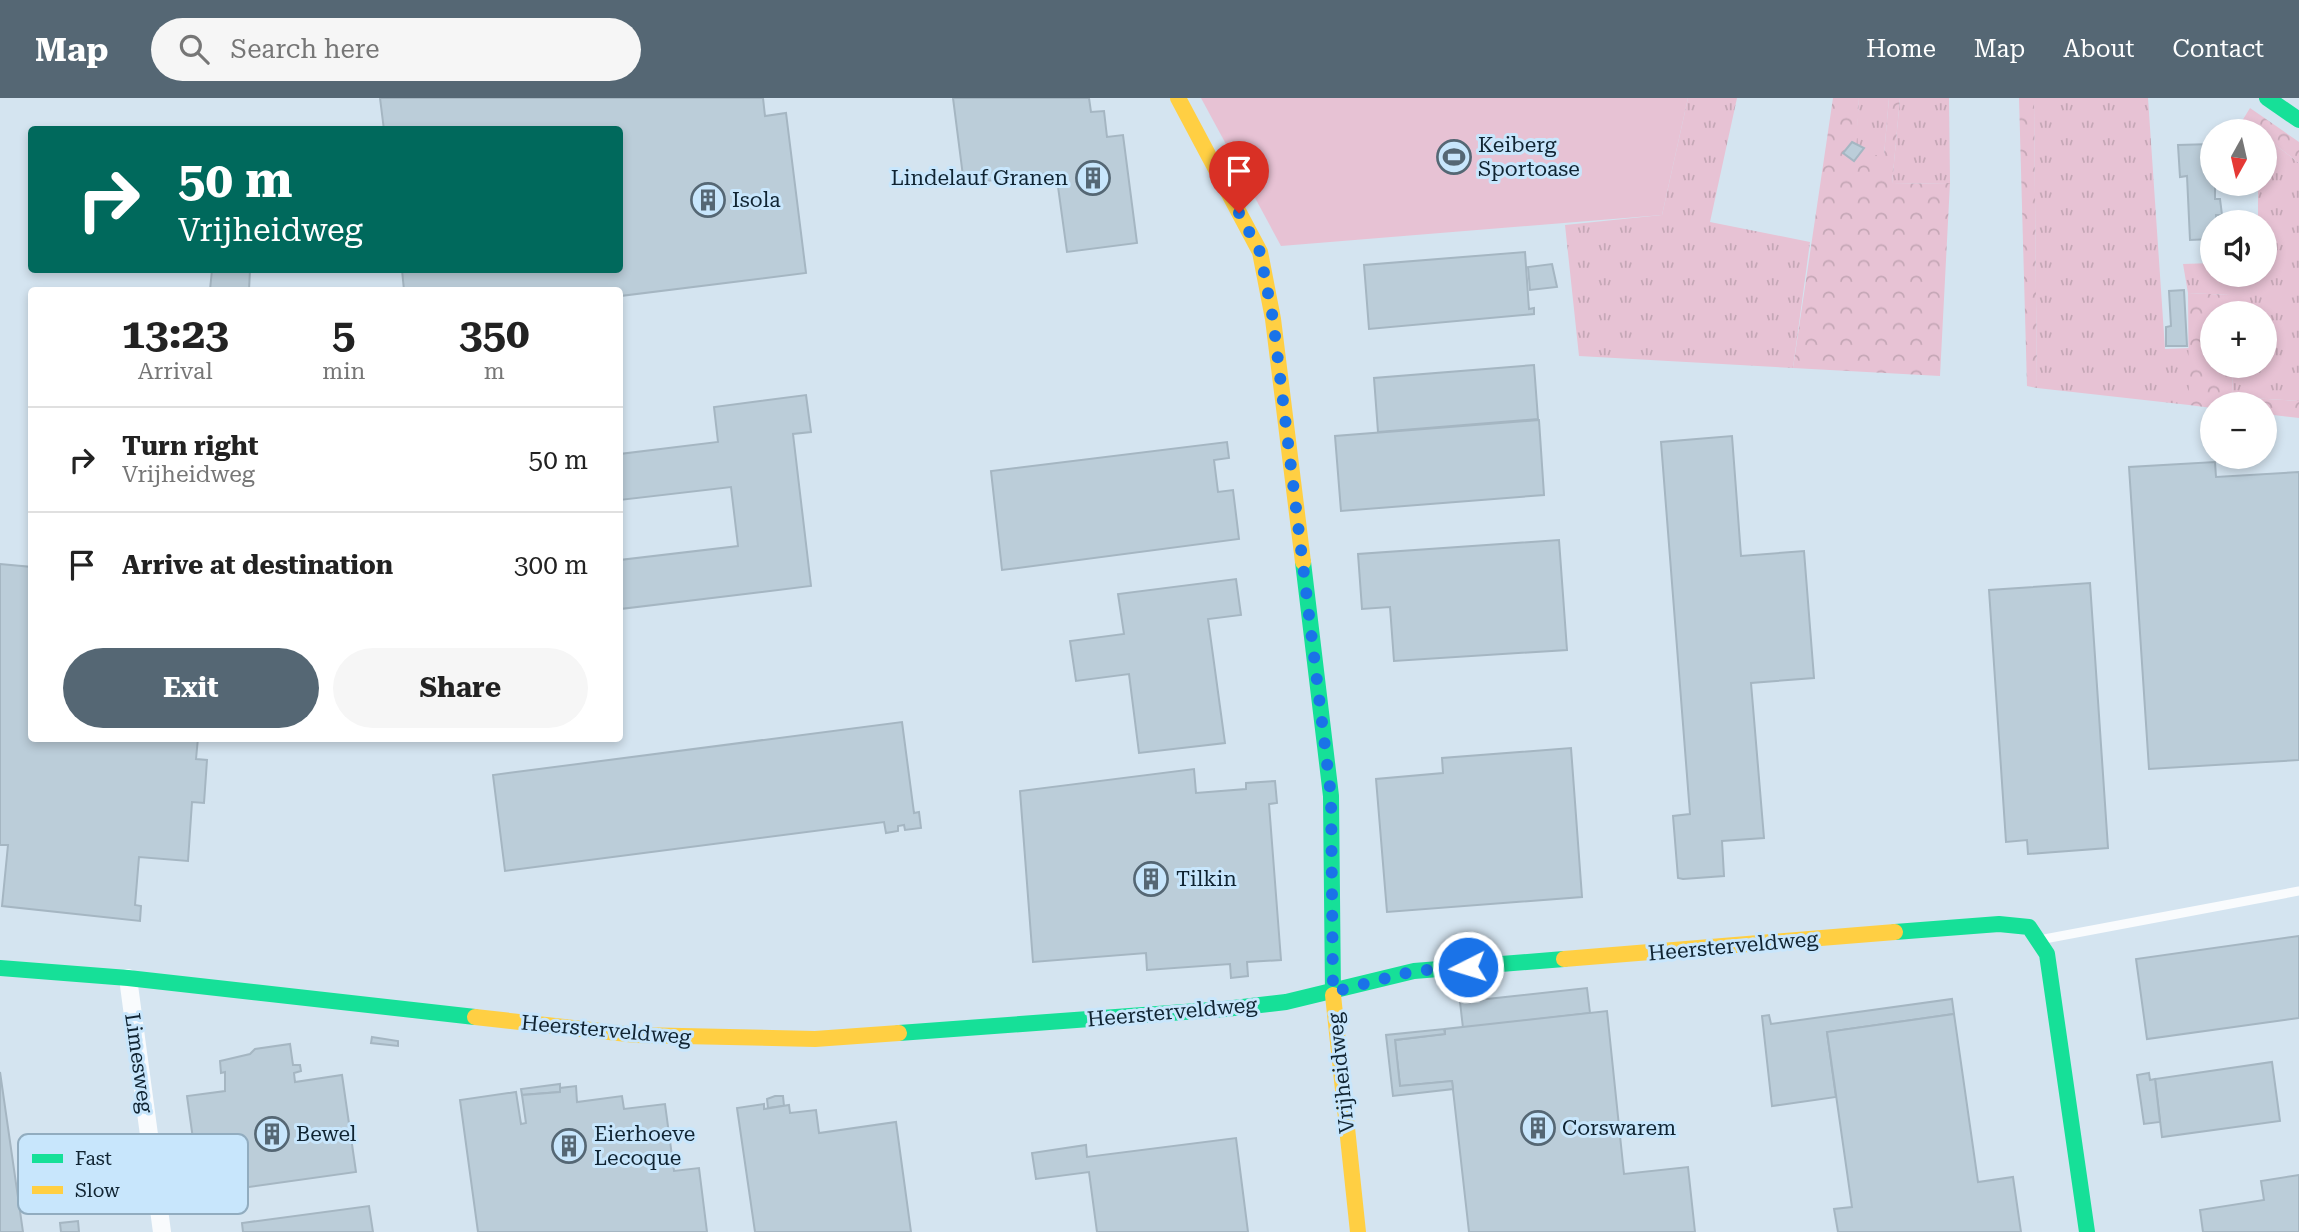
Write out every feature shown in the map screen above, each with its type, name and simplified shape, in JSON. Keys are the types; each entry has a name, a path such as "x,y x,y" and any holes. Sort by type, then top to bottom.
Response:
{"street":[{"name":"Vrijheidweg","path":"1178,98 1260,252 1273,319 1331,796 1333,992 1358,1232"},
{"path":"2267,98 2299,120"},
{"name":"Heersterveldweg","path":"0,968 128,978 550,1026 723,1039 815,1039 1225,1009 1286,1002 1414,971 1999,924 2029,927 2037,940"},
{"path":"2037,940 2047,954 2087,1232"},
{"name":"Limesweg","path":"128,978 149,1134"},
{"name":"Limesweg","path":"160,1214 162,1232"}],"lane":[{"path":"2037,940 2299,891"}],"green space":[{"name":"Keiberg Sportoase","path":"1201,98 1688,98 1662,215 1281,246"},
{"path":"1688,98 1737,98 1710,222 1810,242 1793,368 1579,356 1565,225 1662,215"},
{"path":"1833,98 1859,98 1856,155 1884,155 1889,98 1900,98 1892,184 1950,183 1940,376 1793,368"},
{"path":"1859,98 1889,98 1884,155 1855,155"},
{"path":"1900,98 1949,98 1950,183 1892,184"},
{"path":"2019,98 2034,98 2037,388 2027,386"},
{"path":"2034,98 2148,98 2165,349 2191,348 2189,405 2037,388"},
{"path":"2250,108 2266,119 2243,119"},
{"path":"2277,127 2299,142 2299,163 2277,146"},
{"path":"2277,146 2299,163 2299,401 2277,400 2277,392 2233,392 2232,378 2277,378 2277,301 2230,301 2230,295 2188,293 2183,264 2200,263 2200,287 2277,287 2277,210 2258,210 2258,196 2277,196"},
{"path":"2188,293 2231,295 2231,301 2200,301 2200,378 2232,378 2233,392 2200,392 2200,406 2189,405"},
{"path":"2277,400 2299,401 2299,418 2277,415"}],"building":[{"name":"Isola","path":"380,98 763,98 765,116 786,113 806,273 623,296 623,287 404,287 402,273 623,273 623,126 384,126"},
{"name":"Lindelauf Granen","path":"953,98 1089,98 1091,112 1104,111 1107,137 1123,135 1137,243 1067,252 1056,172 964,184"},
{"path":"1852,142 1864,148 1854,161 1843,153"},
{"path":"2200,144 2200,196 2215,196 2215,199 2220,199 2221,210 2200,210 2200,240 2190,240 2187,176 2180,177 2178,145"},
{"path":"1525,252 1529,309 1534,308 1534,314 1369,329 1364,265"},
{"path":"1552,264 1557,287 1530,290 1528,267"},
{"path":"212,273 250,273 249,287 210,287"},
{"path":"2184,290 2187,346 2166,346 2166,327 2171,326 2169,291"},
{"path":"1534,365 1538,419 1378,432 1374,378"},
{"path":"806,395 811,432 793,434 811,586 623,609 623,560 738,546 731,487 623,500 623,454 718,442 714,407"},
{"path":"1539,420 1544,495 1341,511 1335,436"},
{"path":"1732,436 1741,556 1804,551 1814,678 1751,683 1764,838 1722,841 1724,876 1683,879 1678,878 1673,816 1690,814 1661,442"},
{"path":"1227,442 1229,458 1214,460 1218,492 1233,490 1239,539 1002,570 991,471"},
{"path":"2200,463 2200,469 2215,469 2216,477 2299,472 2299,760 2149,769 2129,467"},
{"path":"1559,540 1567,650 1394,661 1390,607 1362,609 1358,554"},
{"path":"0,564 28,567 28,742 198,742 196,759 207,760 204,803 192,802 188,861 139,857 135,905 141,906 140,921 2,906 8,845 0,845"},
{"path":"1236,579 1241,615 1208,619 1225,743 1139,753 1129,674 1076,681 1070,641 1124,634 1118,594"},
{"path":"2090,583 2108,848 2028,854 2027,840 2006,842 1989,590"},
{"path":"902,722 914,813 919,812 921,828 905,830 904,825 898,826 898,831 886,833 884,822 505,871 493,775"},
{"path":"1571,748 1582,897 1387,912 1376,779 1443,773 1442,758"},
{"name":"Tilkin","path":"1194,769 1196,793 1246,789 1246,783 1275,781 1277,803 1269,804 1281,960 1247,962 1248,976 1231,978 1230,964 1147,970 1146,953 1033,962 1020,791"},
{"path":"2299,936 2299,1018 2147,1039 2136,959"},
{"path":"1587,988 1590,1013 1463,1028 1460,1002"},
{"path":"1952,999 1954,1014 1827,1032 1836,1097 1772,1106 1762,1016 1769,1015 1771,1024"},
{"name":"Corswarem","path":"1607,1011 1624,1174 1688,1167 1695,1232 1469,1232 1452,1081 1400,1086 1395,1040 1445,1034 1445,1029"},
{"path":"1954,1014 1978,1182 2013,1177 2021,1232 1838,1232 1834,1209 1852,1207 1827,1032"},
{"path":"1444,1029 1445,1034 1395,1040 1400,1086 1452,1081 1453,1089 1393,1096 1386,1035"},
{"path":"372,1037 398,1041 398,1046 371,1043"},
{"name":"Bewel","path":"290,1044 293,1065 300,1065 301,1071 294,1073 295,1082 342,1075 356,1172 248,1187 248,1134 192,1134 187,1096 225,1091 225,1072 221,1073 220,1061 250,1054 255,1049"},
{"path":"2272,1062 2280,1121 2162,1137 2155,1079"},
{"path":"0,1072 18,1197 18,1214 20,1214 23,1232 0,1232"},
{"path":"2149,1073 2150,1080 2155,1079 2160,1122 2144,1124 2137,1075"},
{"path":"560,1084 560,1092 522,1095 521,1089"},
{"name":"Eierhoeve Lecoque","path":"576,1086 577,1102 622,1096 624,1109 665,1104 674,1171 699,1168 707,1232 478,1232 460,1100 516,1092 521,1124 526,1123 522,1095 560,1092 560,1088"},
{"path":"783,1096 784,1106 768,1108 767,1099"},
{"path":"764,1104 764,1109 789,1105 790,1113 816,1110 819,1133 896,1122 911,1232 755,1232 737,1108"},
{"path":"1236,1138 1248,1232 1097,1232 1089,1172 1036,1179 1032,1153 1086,1145 1087,1157"},
{"path":"2299,1175 2299,1232 2203,1232 2200,1210 2264,1200 2261,1181"},
{"path":"369,1206 373,1232 243,1232 242,1223"},
{"path":"78,1221 79,1232 61,1232 60,1223"}],"traffic: fast":[{"path":"2267,98 2299,120"},
{"path":"1303,562 1331,796 1333,995"},
{"path":"1895,932 1999,924 2029,927 2047,954 2087,1232"},
{"path":"899,1033 1225,1009 1286,1002 1414,971 1564,959"},
{"path":"0,968 128,978 475,1017"}],"traffic: slow":[{"path":"1178,98 1260,252 1273,319 1303,562"},
{"path":"1564,959 1895,932"},
{"path":"1333,995 1358,1232"},
{"path":"475,1017 636,1035 815,1039 899,1033"}],"place":[{"name":"Keiberg Sportoase","path":"1454,157"},
{"name":"Lindelauf Granen","path":"1093,178"},
{"name":"Isola","path":"708,200"},
{"name":"Tilkin","path":"1151,879"},
{"name":"Corswarem","path":"1538,1128"},
{"name":"Bewel","path":"272,1134"},
{"name":"Eierhoeve Lecoque","path":"569,1146"}],"route":[{"path":"1239,213 1260,252 1273,319 1331,796 1333,992 1414,971 1468,967"}]}
